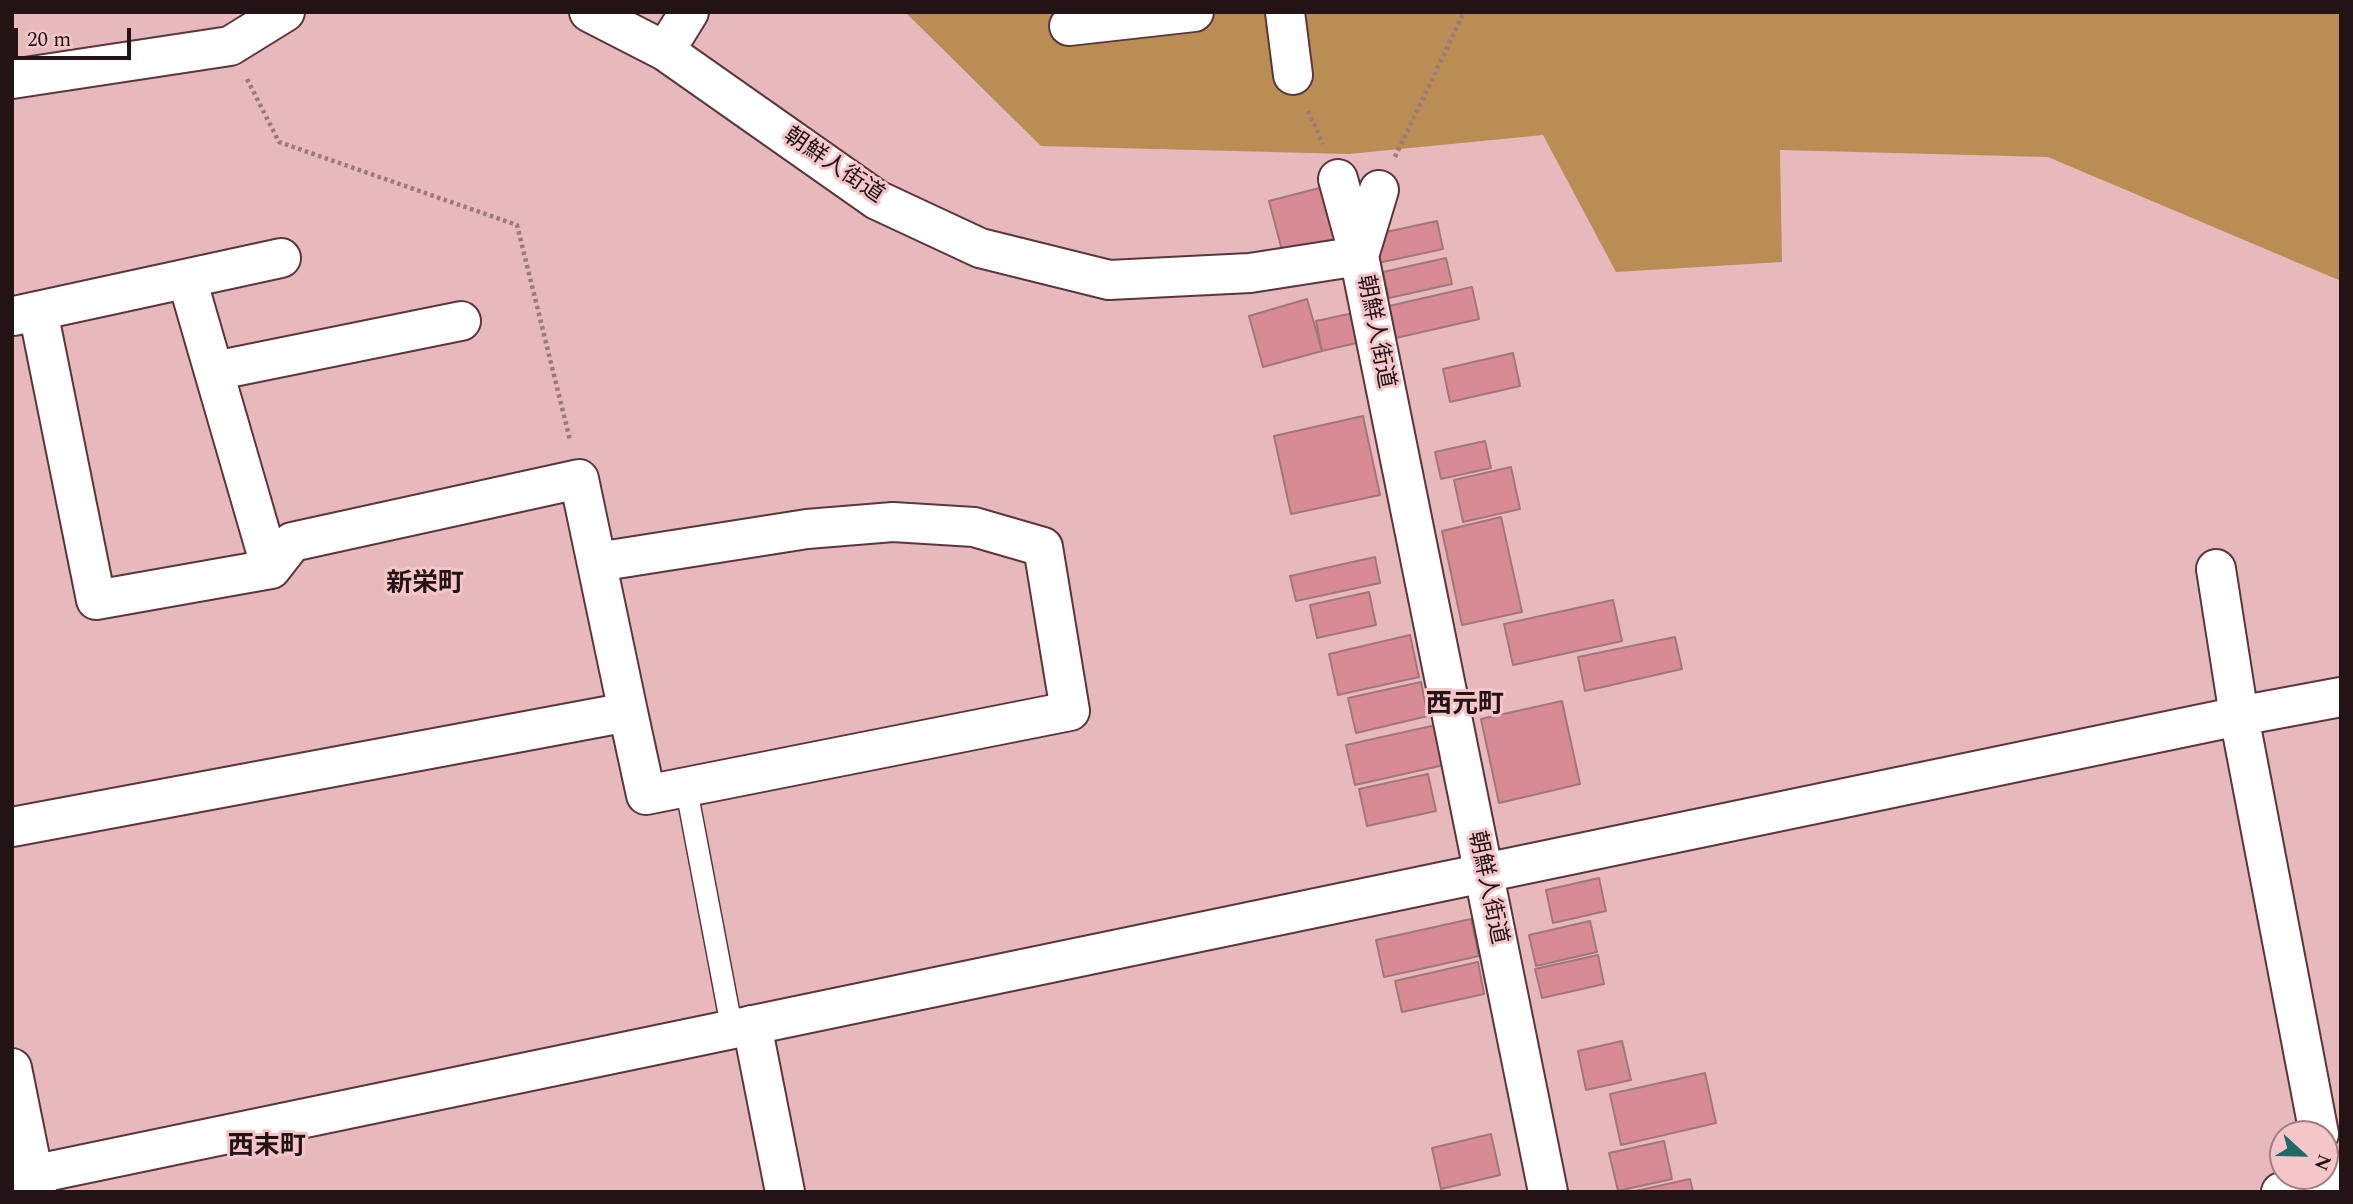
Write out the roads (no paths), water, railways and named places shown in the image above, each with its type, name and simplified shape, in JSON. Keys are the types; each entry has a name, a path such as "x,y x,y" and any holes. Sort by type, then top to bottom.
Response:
{"street":[{"path":"12,79 230,46 285,12"},
{"name":"朝鮮人街道","path":"589,12 665,51 877,200 980,248 1109,280 1250,273 1359,256 1548,1192"},
{"path":"665,51 689,12"},
{"path":"1069,26 1194,12"},
{"path":"1285,12 1293,75"},
{"path":"1338,179 1359,256"},
{"path":"1359,256 1379,190"},
{"path":"281,258 25,314 96,600 271,569 292,542 579,479 646,795 1070,711 1043,547 974,527 893,522 807,528 597,562"},
{"path":"187,279 271,569"},
{"path":"214,371 461,321"},
{"path":"2216,569 2239,716 2316,1120"},
{"path":"12,1068 28,1181 742,1027 2341,697"},
{"path":"12,827 628,712"},
{"path":"742,1027 785,1192"}],"lane":[{"path":"685,787 742,1027"}],"district":[{"name":"新栄町","path":"425,586"},
{"name":"西元町","path":"1465,707"},
{"name":"西末町","path":"267,1149"}]}
